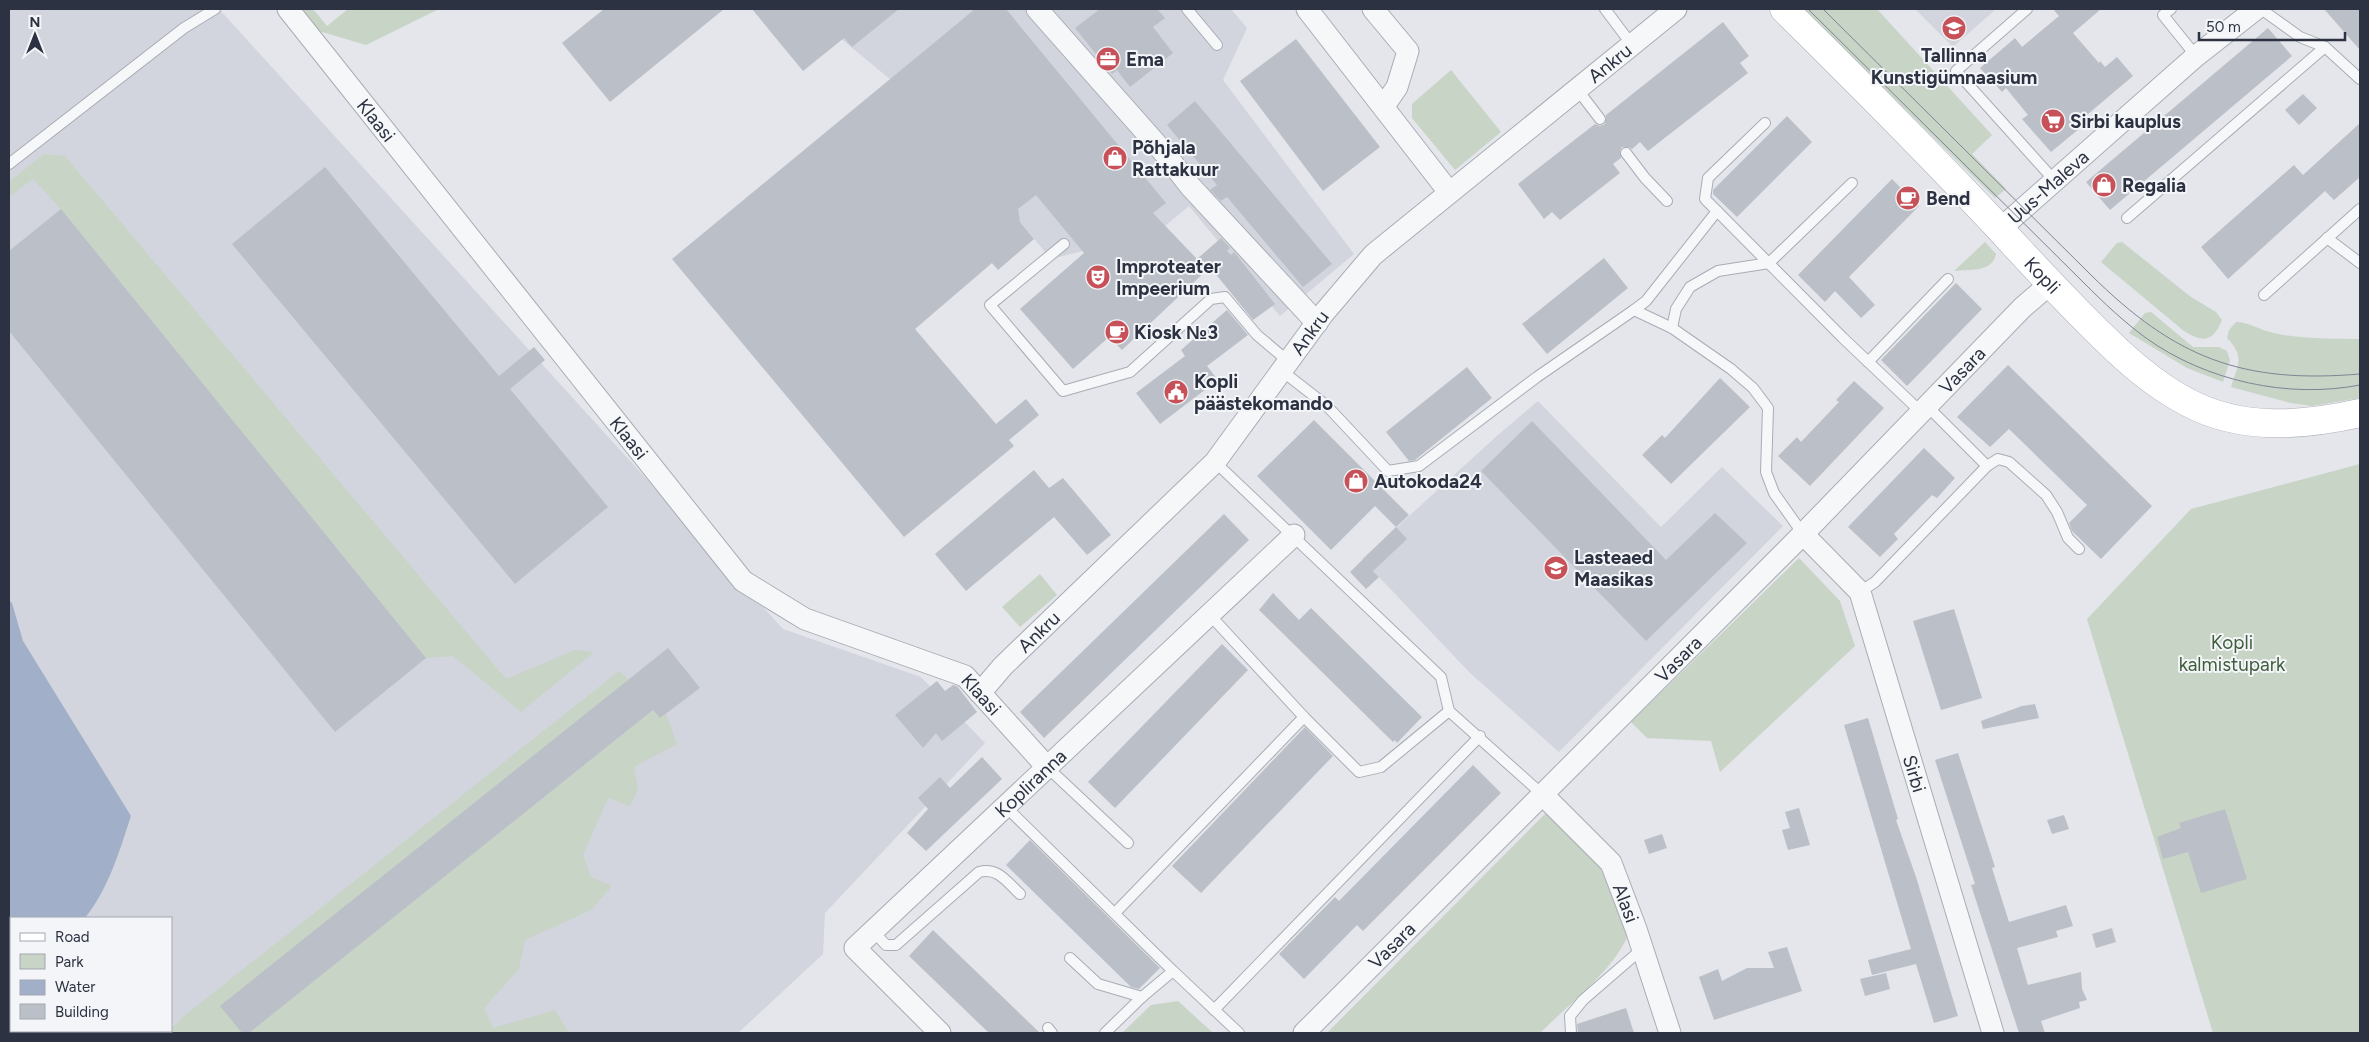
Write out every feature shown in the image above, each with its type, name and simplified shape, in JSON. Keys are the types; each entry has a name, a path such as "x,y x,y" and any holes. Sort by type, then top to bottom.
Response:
{"street":[{"name":"Klaasi","path":"288,9 743,580 806,619 965,676 1047,767"},
{"path":"1037,9 1166,154 1190,186 1317,323"},
{"path":"1307,9 1449,192"},
{"path":"1373,9 1408,51 1397,86 1384,106"},
{"name":"Ankru","path":"980,694 1003,666 1215,462 1317,323 1356,273 1373,255 1676,9"},
{"name":"Kopli","path":"1784,9 1895,118 2050,284 2121,354 2155,383 2187,403 2230,418 2257,424 2300,423 2360,413"},
{"name":"Uus-Maleva","path":"2000,229 2196,56 2256,9"},
{"name":"Vasara","path":"1304,1033 1804,534 2023,307 2050,284"},
{"name":"Sirbi","path":"1804,534 1860,592 1993,1033"},
{"name":"Kopliranna","path":"940,1033 855,948 1294,535"},
{"name":"Alasi","path":"1543,795 1611,863 1670,1033"}],"lane":[{"path":"9,164 184,28 215,9"},
{"path":"1187,9 1217,45"},
{"path":"1606,9 1632,45"},
{"path":"2027,9 1956,71 2054,180"},
{"path":"2170,9 2163,15 2196,56"},
{"path":"2262,9 2300,37 2325,47 2360,79"},
{"path":"2127,218 2325,47"},
{"path":"1577,89 1600,119"},
{"path":"1765,123 1708,178 1705,199 1868,362 1987,466"},
{"path":"1626,153 1645,178 1667,201"},
{"path":"1672,328 1676,309 1690,287 1718,271 1769,263 1852,183"},
{"path":"2264,295 2360,209"},
{"path":"1064,244 990,305 1063,392 1130,372 1210,299 1225,297 1285,366 1327,406 1388,471 1420,466 1537,378 1646,301 1717,210"},
{"path":"2328,238 2360,263"},
{"path":"1868,362 1948,279"},
{"path":"1634,310 1672,328 1731,369 1753,388 1768,408 1766,472 1774,493 1804,534"},
{"path":"1860,592 1875,582 1987,466 1998,460 2009,462 2046,495 2058,512 2068,538 2079,549"},
{"path":"1215,462 1441,676 1449,711 1480,736 1543,795"},
{"path":"1209,614 1359,772 1381,767 1449,711"},
{"path":"1116,913 1304,716"},
{"path":"1214,1010 1480,736"},
{"path":"1047,767 1128,843"},
{"path":"1005,806 1238,1033"},
{"path":"873,931 884,943 889,946 896,945 979,872 998,872 1020,894"},
{"path":"1571,1033 1570,1016 1583,1000 1642,949"},
{"path":"1070,958 1098,984 1142,997"},
{"path":"1105,1033 1142,997 1173,971"}],"shaded area":[{"path":"9,9 219,9 783,629 921,677 985,743 825,913 823,954 738,1033 9,1033"},
{"path":"805,9 1231,9 1247,28 1223,80 1354,254 1280,316 1189,206 1104,277 1083,251 1051,259 898,75 891,80"},
{"name":"Tallinna Kunstigümnaasium","path":"1915,9 1996,9 1953,47"},
{"name":"Lasteaed Maasikas","path":"1538,401 1661,527 1722,467 1783,526 1559,752 1470,673 1362,559"}],"green space":[{"path":"301,9 313,9 327,26 348,9 439,9 366,45 319,31"},
{"path":"1804,9 1877,9 1992,135 1972,154 2006,189 1995,198"},
{"path":"1451,70 1501,132 1455,170 1412,118 1412,104"},
{"path":"44,154 65,156 506,679 575,650 594,652 521,712 453,656 426,658 61,209 33,179 9,197 9,182"},
{"path":"1985,242 1996,254 1990,264 1979,269 1954,271"},
{"path":"2122,242 2191,297 2216,312 2222,320 2215,333 2202,339 2184,331 2101,262 2117,243"},
{"path":"2151,312 2193,347 2219,347 2227,351 2230,360 2223,382 2187,368 2129,333 2145,313"},
{"path":"2236,322 2291,336 2360,339 2360,398 2312,406 2291,403 2231,387 2238,366 2238,356 2227,338 2229,330"},
{"name":"Kopli kalmistupark","path":"2360,464 2360,1033 2213,1033 2087,619 2191,509"},
{"path":"1799,558 1840,601 1855,646 1720,772 1711,741 1647,738 1631,722"},
{"path":"1040,574 1057,595 1020,627 1002,607"},
{"path":"619,671 629,680 221,1006 242,1033 167,1033 172,1032 172,1028 183,1017"},
{"path":"653,710 660,718 666,714 677,744 634,767 638,790 630,806 608,798 583,855 591,877 612,886 591,910 525,940 519,969 484,1008 493,1028 555,1010 569,1033 249,1033"},
{"path":"1546,813 1597,863 1609,883 1628,935 1612,961 1589,987 1540,1033 1327,1033"},
{"path":"1178,1001 1213,1033 1122,1033 1151,1005"}],"water":[{"path":"9,600 12,603 23,641 131,816 107,882 86,917 10,917 9,1018"}],"building":[{"path":"604,9 724,9 610,102 562,43"},
{"path":"752,9 899,9 852,47 844,38 803,71"},
{"path":"975,9 1006,9 1166,203 1153,213 1197,259 1221,238 1230,248 1227,251 1231,255 1235,253 1275,304 1253,320 1210,267 1122,350 1109,337 1073,369 1020,309 1084,253 1036,195 1018,209 1020,222 1034,239 998,270 992,263 915,329 996,424 1026,399 1039,415 1009,440 1014,446 904,537 672,259"},
{"path":"1100,9 1157,9 1165,18 1153,27 1173,53 1130,87 1117,70 1112,74 1075,28"},
{"path":"2053,9 2101,9 2073,33 2099,63 2100,61 2105,67 2117,57 2133,76 2081,120 2085,124 2051,152 2022,119 2028,115 2006,88 2002,92 1980,68 2015,38 2022,47 2059,16"},
{"path":"2324,9 2360,9 2360,50"},
{"path":"1723,22 1749,56 1740,63 1748,73 1648,151 1640,142 1632,149 1622,147 1620,151 1621,158 1613,164 1620,173 1560,220 1552,212 1544,219 1518,184 1595,124 1600,126 1605,124 1606,115"},
{"path":"2268,28 2292,56 2110,210 2086,182"},
{"path":"1296,39 1380,147 1323,191 1240,81"},
{"path":"2303,94 2317,108 2299,125 2285,110"},
{"path":"1195,101 1332,264 1303,287 1227,197 1221,201 1210,190 1217,185 1167,125"},
{"path":"1787,116 1812,142 1737,217 1713,194 1713,190"},
{"path":"2360,123 2360,177 2334,200 2325,191 2228,279 2201,247 2294,165 2303,175"},
{"path":"325,167 499,376 534,347 545,360 510,389 608,507 515,584 232,244"},
{"path":"1892,179 1919,206 1849,277 1875,305 1861,318 1835,291 1825,302 1798,275"},
{"path":"61,209 426,658 335,732 9,331 9,251"},
{"path":"1604,258 1628,288 1547,354 1522,324"},
{"path":"1956,283 1982,309 1907,386 1881,360"},
{"path":"1227,310 1248,335 1207,366 1218,380 1160,424 1136,393 1185,356 1181,350"},
{"path":"2008,365 2152,506 2101,559 2072,531 2069,523 2087,505 2009,429 1990,447 1957,417"},
{"path":"1467,367 1492,398 1415,460 1409,461 1386,432"},
{"path":"1720,378 1750,407 1671,484 1642,455 1662,435 1665,438"},
{"path":"1854,381 1884,408 1810,486 1778,456 1797,437 1801,442 1839,402 1836,400"},
{"path":"1314,420 1409,515 1396,527 1375,506 1331,550 1257,476"},
{"path":"1532,421 1666,560 1715,513 1747,543 1646,641 1481,471"},
{"path":"1924,448 1955,478 1937,498 1932,495 1894,534 1898,539 1880,557 1848,527"},
{"path":"1034,470 1049,488 1063,478 1111,535 1087,555 1054,517 966,591 935,554"},
{"path":"1224,514 1249,540 1044,738 1020,712"},
{"path":"1396,527 1407,539 1373,571 1379,577 1366,589 1350,572"},
{"path":"1273,593 1299,620 1311,608 1422,717 1397,743 1395,740 1393,742 1259,610"},
{"path":"1954,609 1982,698 1941,710 1913,621"},
{"path":"1222,644 1248,670 1115,808 1088,782"},
{"path":"668,648 700,688 660,718 653,710 249,1033 242,1033 220,1006"},
{"path":"937,681 945,691 953,685 957,686 977,712 942,741 936,733 923,748 895,715"},
{"path":"2035,704 2039,718 1983,729 1981,721 2022,706"},
{"path":"1868,718 1898,819 1896,820 1916,877 1958,1016 1934,1023 1916,964 1872,975 1868,960 1911,949 1844,725"},
{"path":"1305,727 1333,756 1201,893 1172,866"},
{"path":"1958,753 1995,867 1992,868 2009,922 2066,905 2073,926 2056,931 2058,937 2017,948 2028,985 2081,972 2082,989 2087,1000 2079,1002 2080,1008 2041,1021 2045,1033 2019,1033 1971,885 1975,884 1935,760"},
{"path":"982,757 1002,779 926,851 907,833 928,809 918,798 940,777 950,788"},
{"path":"1473,765 1501,793 1363,931 1357,925 1304,979 1279,954 1335,897 1339,901"},
{"path":"1799,808 1810,845 1788,850 1782,830 1790,828 1785,812"},
{"path":"2225,809 2247,879 2201,893 2188,852 2163,859 2157,837 2181,828 2179,823"},
{"path":"2064,815 2069,829 2052,834 2047,820"},
{"path":"1662,834 1667,848 1649,854 1644,840"},
{"path":"1030,840 1160,968 1139,989 1131,987 1006,865"},
{"path":"2112,928 2116,942 2096,948 2092,934"},
{"path":"933,930 1040,1033 989,1033 909,956"},
{"path":"1787,947 1802,991 1714,1020 1699,977 1718,969 1722,981 1747,968 1774,968 1768,952"},
{"path":"1886,973 1890,989 1865,996 1860,979"},
{"path":"1626,1008 1634,1033 1578,1033 1577,1024"}],"tram line":[{"path":"1808,9 2099,298 2146,338 2169,353 2195,365 2248,383 2276,388 2305,390 2333,389 2360,385"},
{"path":"1823,9 2091,275 2152,327 2182,345 2213,359 2245,369 2280,374 2318,376 2360,374"}],"place":[{"name":"Tallinna Kunstigümnaasium","path":"1954,28"},
{"name":"Ema","path":"1108,59"},
{"name":"Sirbi kauplus","path":"2053,121"},
{"name":"Põhjala Rattakuur","path":"1115,158"},
{"name":"Regalia","path":"2104,185"},
{"name":"Bend","path":"1908,198"},
{"name":"Improteater Impeerium","path":"1098,277"},
{"name":"Kiosk №3","path":"1117,332"},
{"name":"Kopli päästekomando","path":"1176,392"},
{"name":"Autokoda24","path":"1356,481"},
{"name":"Lasteaed Maasikas","path":"1556,568"}]}
